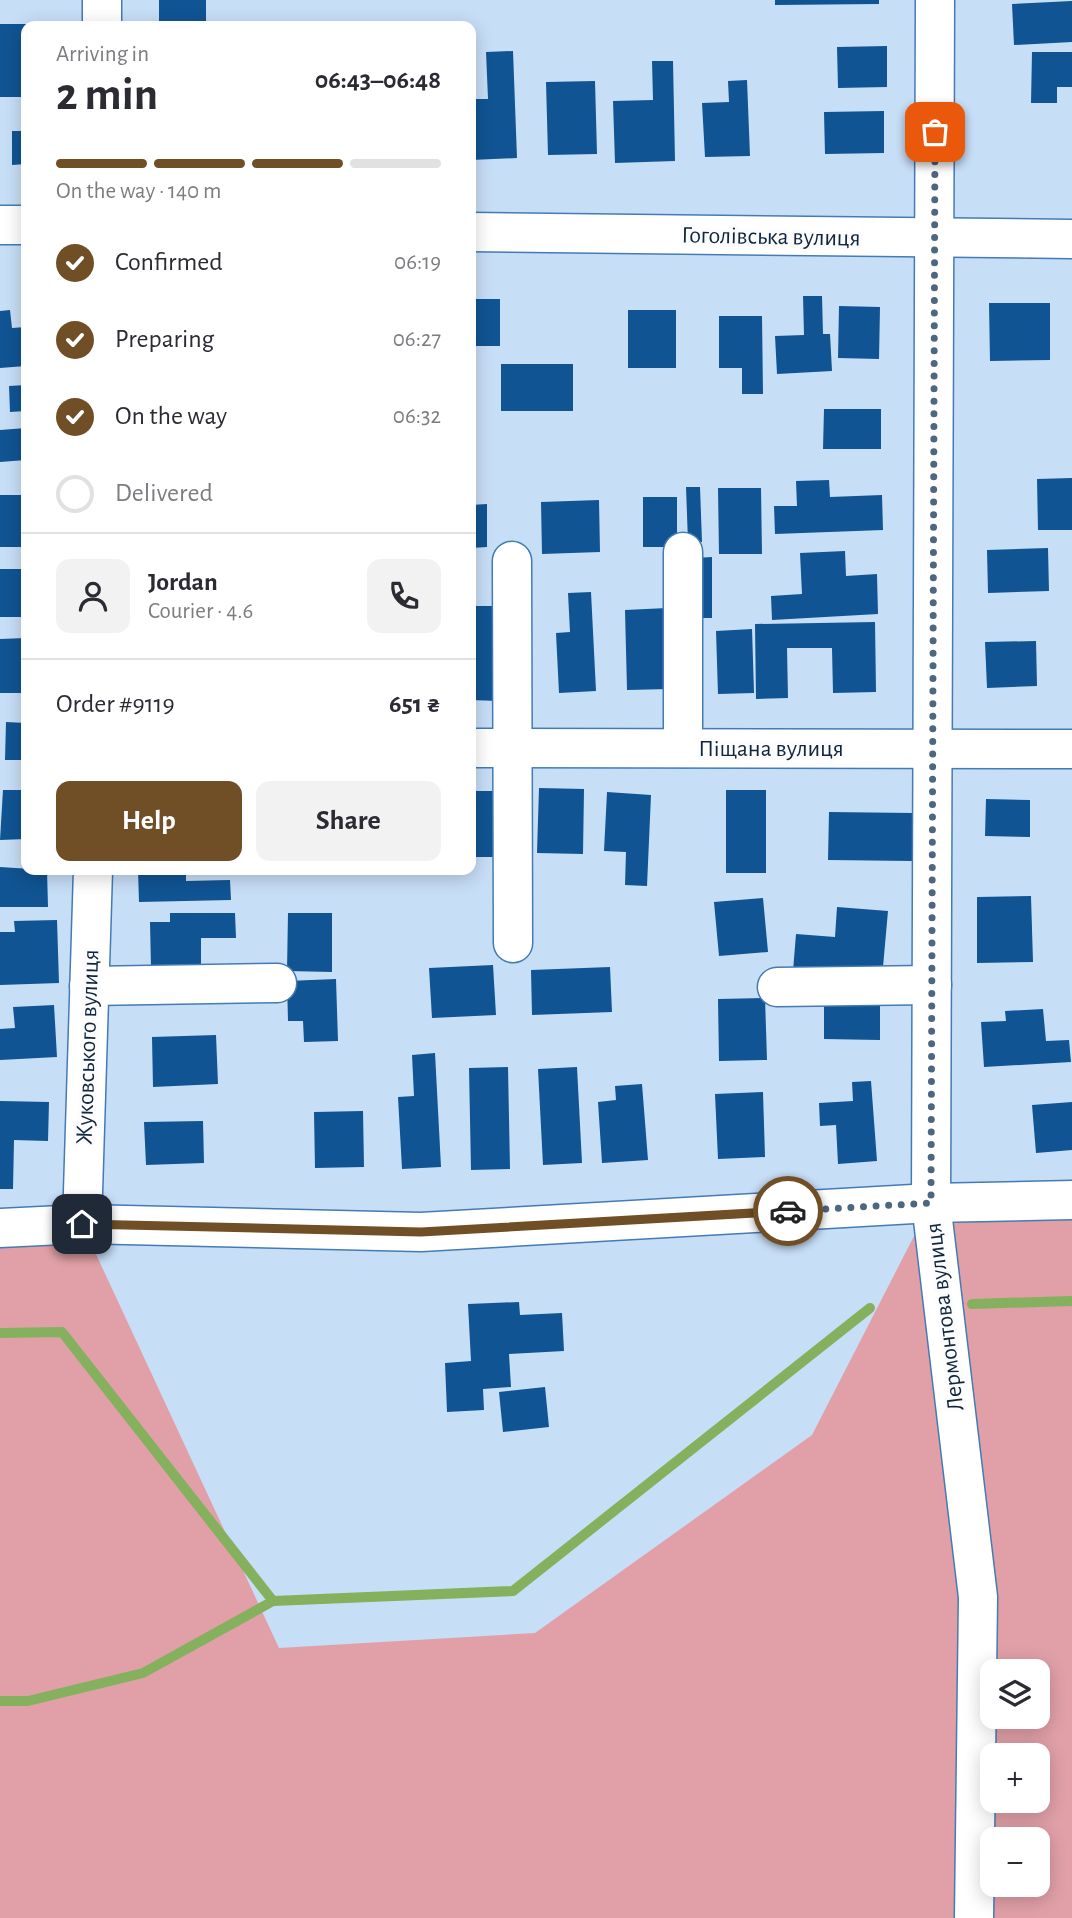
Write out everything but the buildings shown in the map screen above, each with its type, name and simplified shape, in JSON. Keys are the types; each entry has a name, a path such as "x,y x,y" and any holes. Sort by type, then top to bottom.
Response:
{"street":[{"path":"102,0 102,21"},
{"name":"Лермонтова вулиця","path":"935,0 931,1203 978,1597 974,1918"},
{"path":"0,225 21,225"},
{"name":"Гоголівська вулиця","path":"476,232 1072,239"},
{"path":"683,552 683,748"},
{"path":"512,561 513,943"},
{"name":"Піщана вулиця","path":"476,748 1072,749"},
{"name":"Жуковського вулиця","path":"82,1224 93,875"},
{"path":"89,986 277,983"},
{"path":"777,987 932,985"},
{"path":"0,1228 82,1224 421,1232 931,1203 1072,1200"}],"shaded area":[{"path":"1072,1200 1072,1918 0,1918 0,1228 82,1224 279,1648 535,1633 812,1435 931,1203"}],"waterway":[{"path":"972,1304 1072,1301"},
{"path":"0,1333 62,1332 273,1601 513,1591 870,1308"},
{"path":"0,1701 28,1701 143,1673 273,1601"}],"way so far":[{"path":"788,1211 931,1203 935,132"}],"route":[{"path":"82,1224 421,1232 788,1211"}]}
